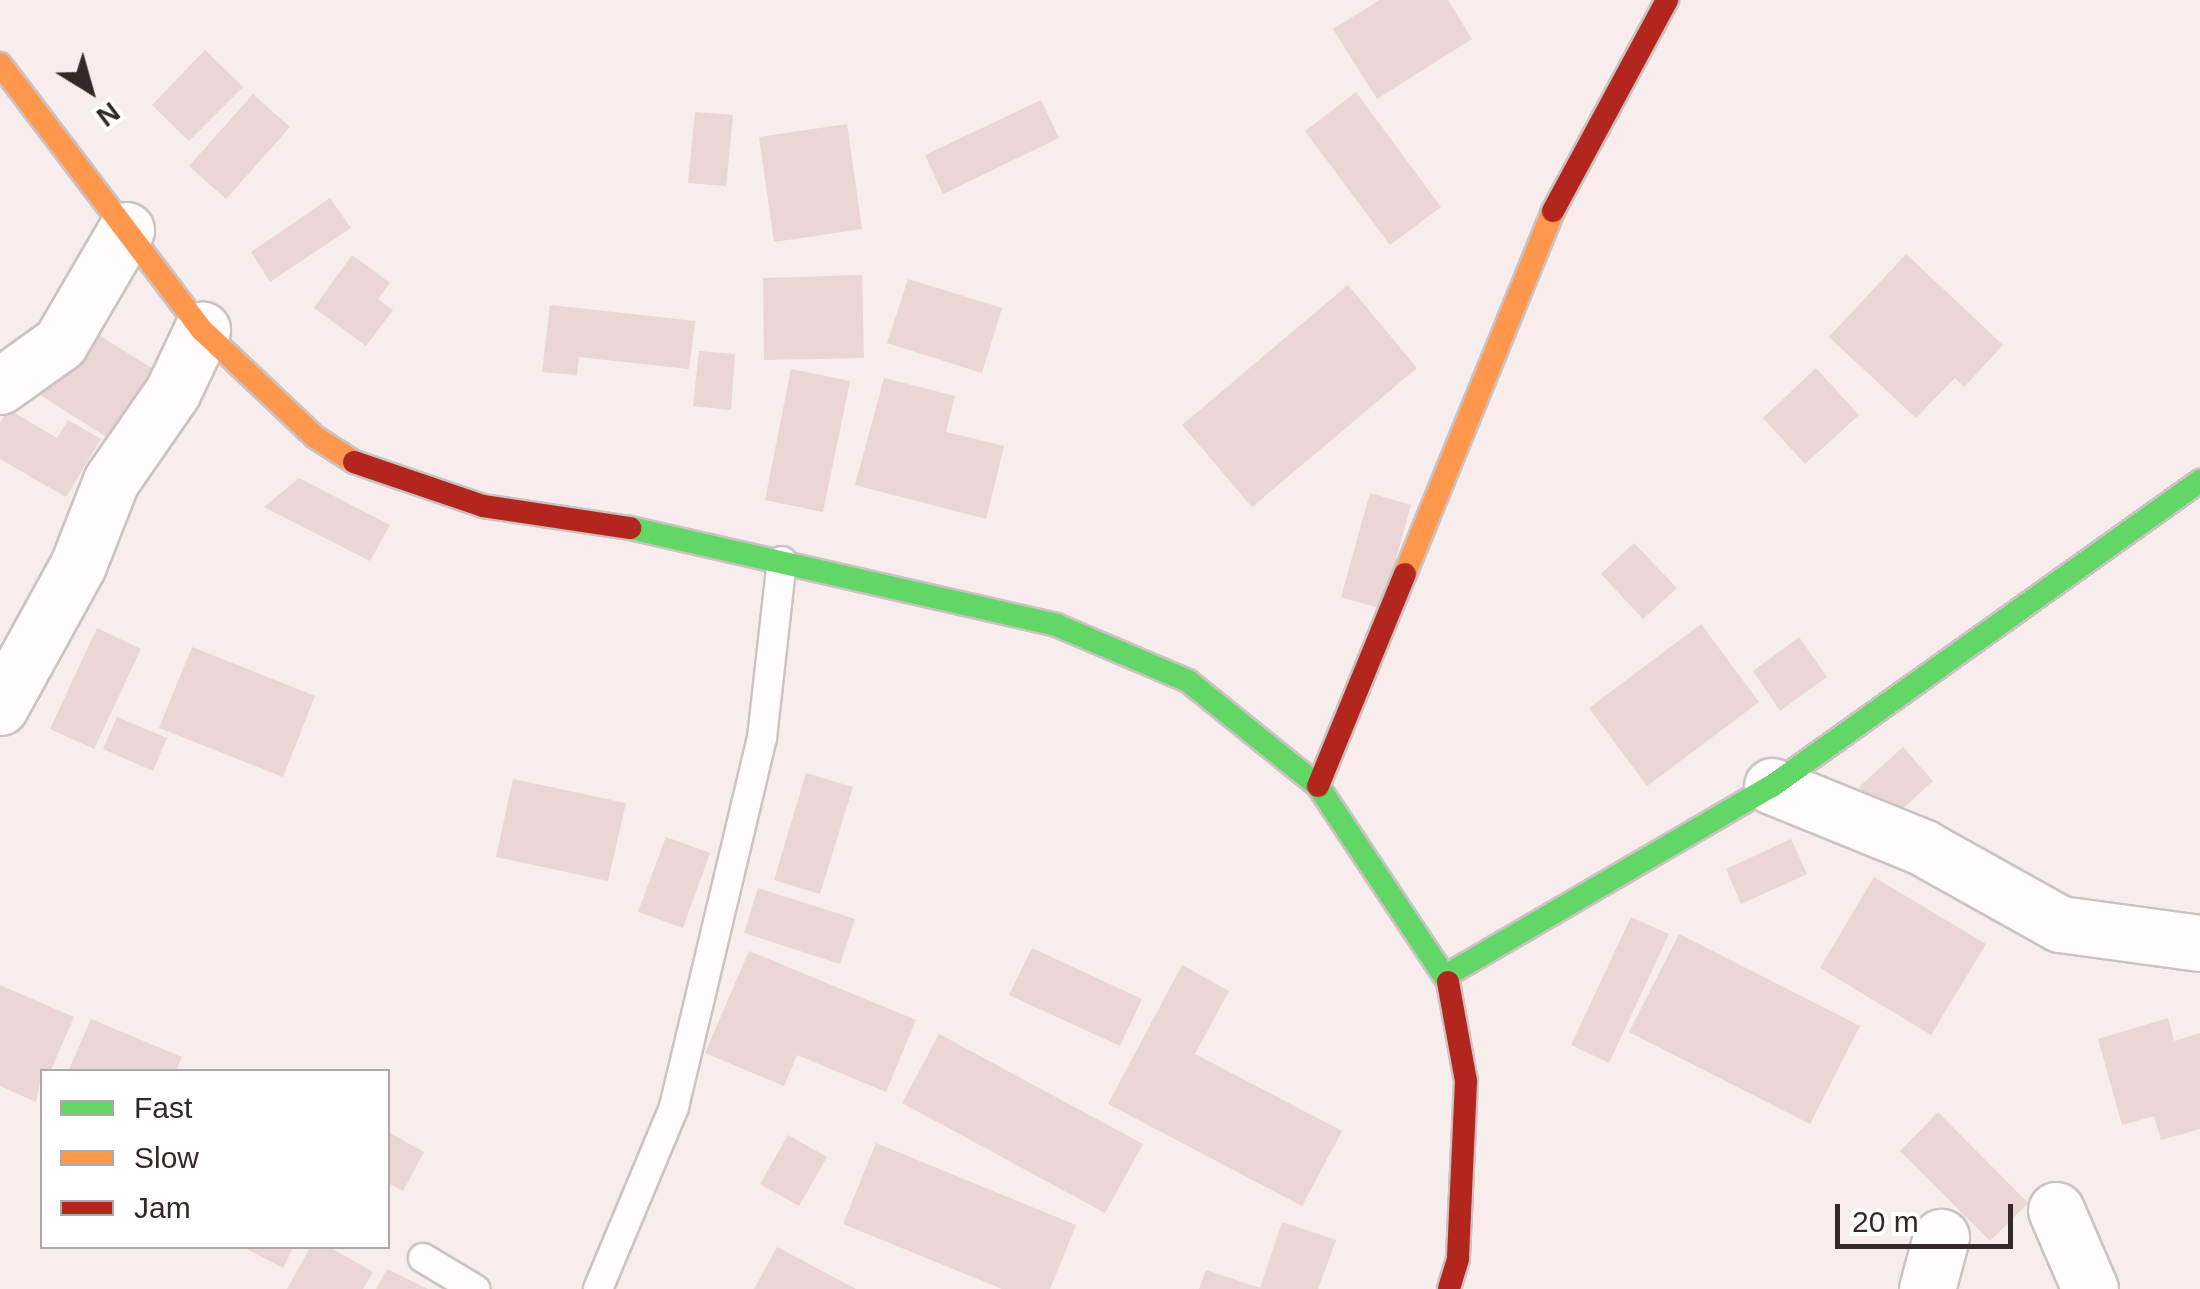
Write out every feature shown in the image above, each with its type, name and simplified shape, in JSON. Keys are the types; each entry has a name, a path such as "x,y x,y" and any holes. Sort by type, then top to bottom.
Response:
{"street":[{"path":"1318,786 1560,194 1667,0"},
{"path":"0,64 202,330 315,437 369,471 482,506 657,532 1056,626 1188,680 1318,786 1447,975 1466,1081 1458,1259 1449,1289"},
{"path":"0,386 60,344 126,230"},
{"path":"0,707 78,565 110,481 173,391 202,330"},
{"path":"1447,975 1772,786 2200,480"},
{"path":"1772,786 1922,847 2060,924 2200,943"},
{"path":"2056,1210 2090,1289"},
{"path":"1927,1289 1941,1237"}],"lane":[{"path":"598,1289 674,1107 762,738 782,561"},
{"path":"423,1258 475,1289"}],"building":[{"path":"1380,0 1448,0 1472,39 1377,99 1333,29"},
{"path":"205,50 243,87 189,141 152,105"},
{"path":"1356,92 1441,207 1390,245 1305,131"},
{"path":"253,94 290,127 226,199 189,166"},
{"path":"1041,100 1059,138 943,194 925,155"},
{"path":"695,112 733,115 726,186 688,183"},
{"path":"847,124 862,229 774,242 759,137"},
{"path":"330,198 351,228 270,282 251,252"},
{"path":"1906,254 2003,345 1964,387 1955,378 1916,418 1829,337"},
{"path":"352,255 390,283 378,299 393,310 366,346 314,308"},
{"path":"862,275 864,358 764,360 763,278"},
{"path":"908,279 1002,308 982,373 887,343"},
{"path":"1348,285 1417,368 1252,507 1182,425"},
{"path":"550,305 695,321 689,369 579,357 577,375 542,372"},
{"path":"83,325 153,369 108,438 39,394"},
{"path":"699,351 735,354 731,410 693,406"},
{"path":"1816,368 1859,415 1805,464 1763,418"},
{"path":"791,369 850,381 823,512 765,500"},
{"path":"884,378 955,396 946,432 1004,446 986,519 855,485"},
{"path":"8,409 57,438 68,420 101,439 66,497 0,459 0,423"},
{"path":"299,478 390,525 370,561 264,507"},
{"path":"1370,493 1411,505 1382,609 1341,597"},
{"path":"1634,543 1677,588 1643,619 1601,574"},
{"path":"1701,624 1759,702 1647,786 1589,708"},
{"path":"97,628 141,649 94,749 50,729"},
{"path":"1799,637 1827,677 1780,711 1753,671"},
{"path":"192,647 315,696 283,777 159,728"},
{"path":"117,717 167,738 153,771 103,749"},
{"path":"1903,747 1933,781 1890,820 1859,787"},
{"path":"806,773 853,787 820,894 774,880"},
{"path":"513,779 626,803 608,881 496,857"},
{"path":"666,837 710,853 683,928 638,912"},
{"path":"1791,839 1807,874 1741,904 1726,869"},
{"path":"1874,877 1986,944 1931,1035 1820,968"},
{"path":"758,888 855,919 840,964 744,933"},
{"path":"1631,917 1669,934 1609,1063 1571,1045"},
{"path":"1679,934 1860,1026 1810,1124 1629,1032"},
{"path":"1032,948 1142,999 1120,1046 1009,995"},
{"path":"749,951 916,1020 886,1092 797,1055 784,1086 705,1053"},
{"path":"1182,965 1229,991 1195,1054 1342,1131 1302,1206 1108,1104"},
{"path":"0,985 74,1017 51,1069 40,1069 36,1102 0,1086"},
{"path":"2168,1018 2174,1041 2200,1033 2200,1129 2161,1140 2154,1116 2122,1125 2098,1039"},
{"path":"91,1019 182,1057 176,1069 69,1069"},
{"path":"939,1034 1143,1144 1105,1213 902,1103"},
{"path":"1938,1112 2028,1203 1990,1241 1900,1151"},
{"path":"390,1133 424,1152 403,1191 390,1184"},
{"path":"788,1135 827,1157 799,1206 760,1184"},
{"path":"876,1143 1076,1225 1050,1289 1002,1289 843,1224"},
{"path":"1282,1222 1336,1240 1318,1289 1199,1289 1206,1270 1260,1288"},
{"path":"777,1247 856,1289 754,1289"},
{"path":"247,1249 292,1249 283,1268"},
{"path":"309,1249 333,1249 373,1272 363,1289 287,1289"},
{"path":"387,1269 428,1289 376,1289"}],"traffic: fast":[{"path":"1447,975 1772,786 2200,481"},
{"path":"630,528 1056,625 1188,681 1318,786 1448,982"}],"traffic: slow":[{"path":"0,64 202,330 315,437 354,462"},
{"path":"1405,574 1553,211"}],"traffic: jam":[{"path":"1553,211 1667,0"},
{"path":"354,462 483,506 630,528"},
{"path":"1318,786 1405,574"},
{"path":"1448,982 1466,1081 1458,1259 1449,1289"}]}
